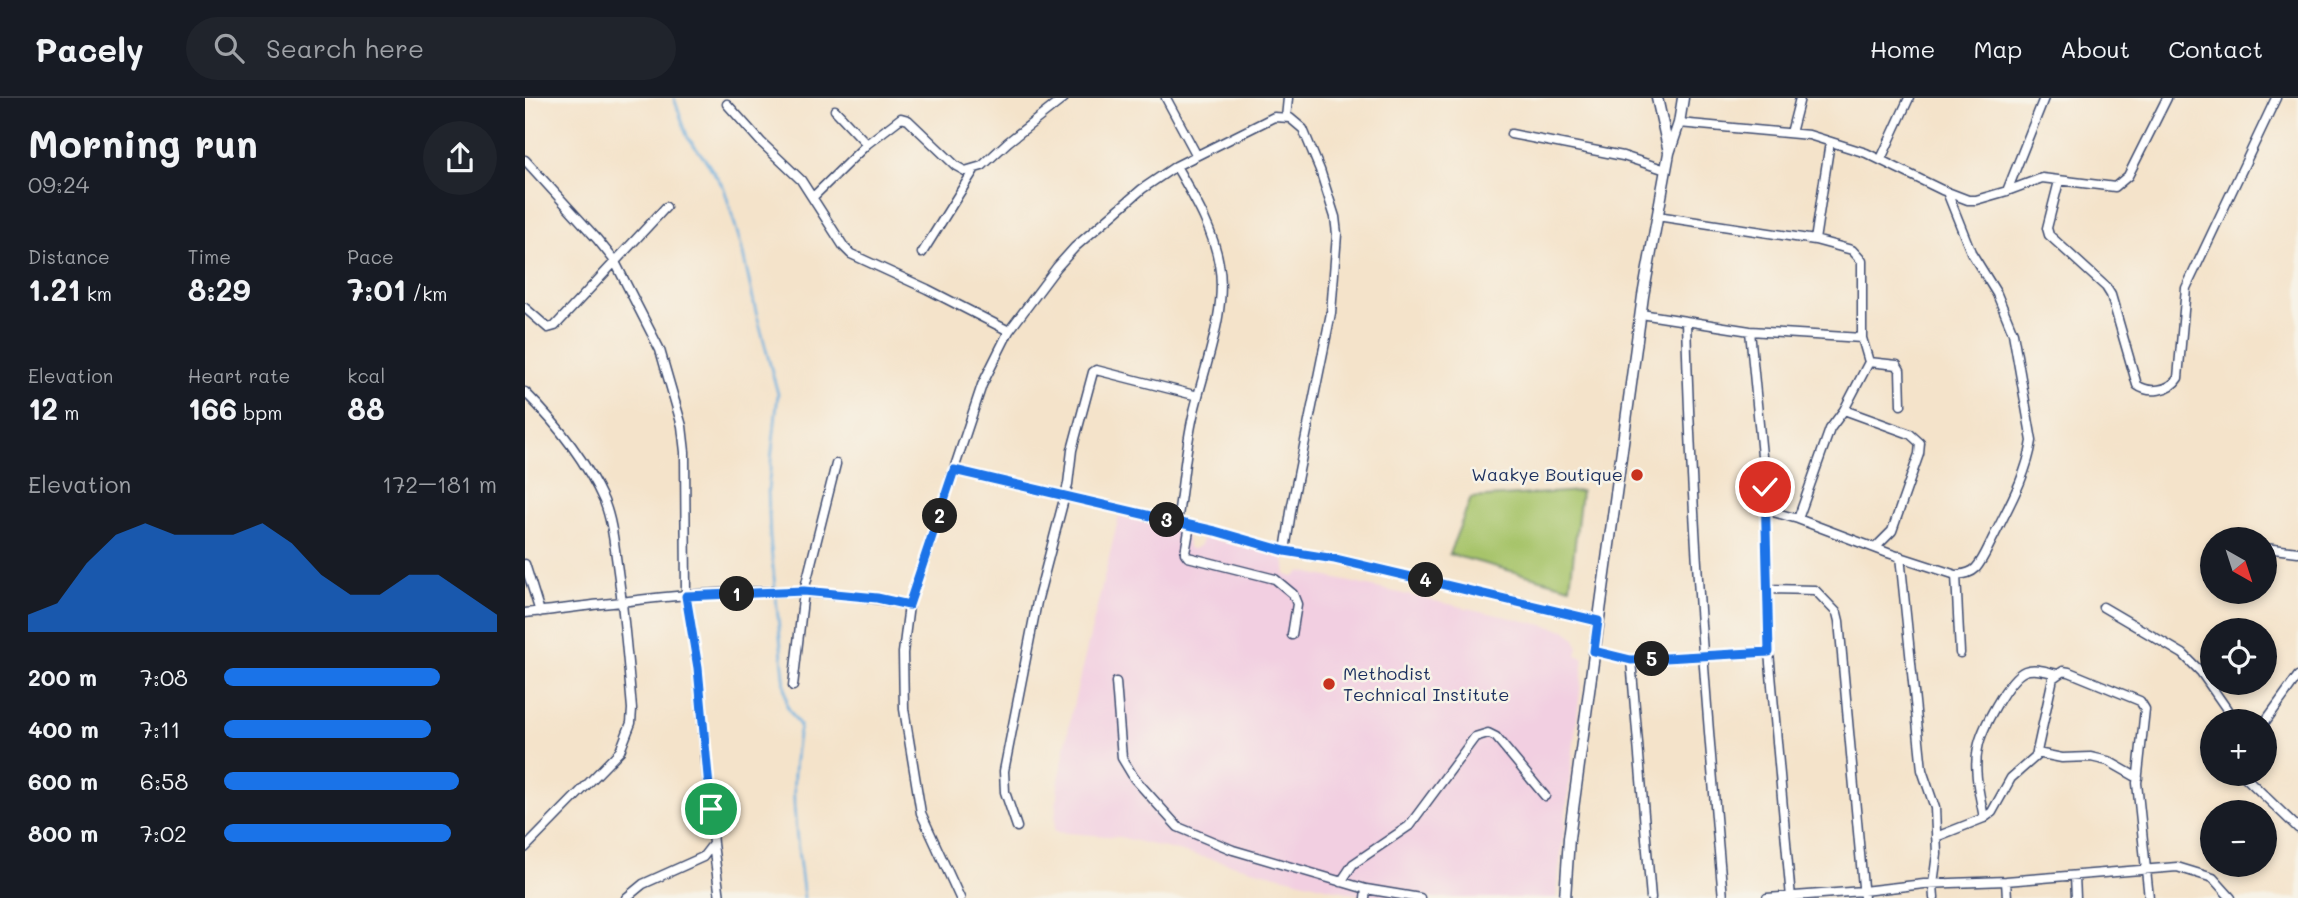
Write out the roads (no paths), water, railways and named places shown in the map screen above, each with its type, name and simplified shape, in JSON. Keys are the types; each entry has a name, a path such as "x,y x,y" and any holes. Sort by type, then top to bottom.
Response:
{"street":[{"path":"813,197 896,120 905,118 956,166 965,171 974,170 1064,98"},
{"path":"1166,98 1196,154"},
{"path":"1286,118 1288,98"},
{"path":"1657,98 1669,153"},
{"path":"1565,898 1569,838 1641,314 1669,153 1679,123 1683,98"},
{"path":"1791,133 1800,98"},
{"path":"1881,159 1909,98"},
{"path":"2007,191 2044,98"},
{"path":"1679,123 1809,135 1881,159 1947,192 1972,200 2007,191 2038,178 2115,187 2128,176 2167,98"},
{"path":"2059,181 2047,228 2049,235 2106,287 2137,385 2147,390 2167,388 2178,378 2186,288 2277,98"},
{"path":"727,104 761,142 794,172 851,254 1009,331"},
{"path":"835,110 867,145"},
{"path":"960,898 927,829 917,795 904,709 903,653 909,605 982,385 1009,331 1075,247 1142,189 1176,166 1274,117 1297,122 1303,129 1320,170 1335,217 1337,234 1331,313 1285,551"},
{"path":"1511,134 1623,156 1666,170"},
{"path":"1815,240 1830,142"},
{"path":"525,160 614,260 660,350 682,426 685,452 686,596 698,668 720,898"},
{"path":"1176,166 1204,217 1219,263 1221,284 1217,319 1192,419 1177,523"},
{"path":"922,253 974,170"},
{"path":"1766,510 1955,575 1976,569 1986,552 2030,458 2032,441 2013,333 1997,294 1971,253 1947,192"},
{"path":"525,308 548,328 555,327 666,206"},
{"path":"1657,216 1815,240 1852,250 1862,261 1862,338 1870,362 1826,437 1798,519"},
{"path":"1641,314 1749,331 1862,338"},
{"path":"1686,321 1689,456 1723,898"},
{"path":"1749,331 1766,510 1769,652 1790,897"},
{"path":"1870,362 1897,365 1900,370 1901,405"},
{"path":"1017,827 1005,792 1005,771 1037,603 1068,484 1072,450 1093,371 1198,396"},
{"path":"525,392 566,440 591,476 604,502 611,524 623,601 632,709 631,723 620,751 525,848"},
{"path":"1844,410 1910,434 1920,443 1919,454 1892,531 1875,548"},
{"path":"793,686 804,591 836,464"},
{"path":"954,470 1190,525 1285,551 1325,557 1598,621"},
{"path":"1190,525 1185,552 1188,557 1275,579 1293,594 1297,604 1292,635"},
{"path":"2277,549 2298,552"},
{"path":"1901,556 1922,770 1935,808 1934,898"},
{"path":"525,564 540,612"},
{"path":"1955,575 1960,653"},
{"path":"1767,589 1815,590 1837,613 1864,895"},
{"path":"525,613 686,596 804,591 877,598 909,605"},
{"path":"2103,607 2183,654 2201,672 2227,709"},
{"path":"1594,651 1631,660 1769,652"},
{"path":"1631,660 1651,898"},
{"path":"1984,818 1976,772 1977,749 1984,727 2012,683 2025,671 2036,669 2057,674"},
{"path":"1936,837 1984,818 1992,812 2011,778 2037,753 2052,684 2057,674 2069,672 2140,701 2145,709 2138,778 2149,898"},
{"path":"2274,709 2298,676"},
{"path":"1116,682 1122,758 1134,778 1178,827 1233,850 1342,881 1365,893 1420,898"},
{"path":"1342,881 1353,864 1409,826 1475,737 1487,733 1496,737 1545,796"},
{"path":"2037,753 2061,758 2091,757 2108,761 2138,778"},
{"path":"2254,786 2298,828"},
{"path":"626,898 643,884 703,857 713,844"},
{"path":"1767,898 1864,895 1933,884 2177,867 2209,875 2231,898"},
{"path":"2075,876 2076,898"},
{"path":"2006,881 2007,898"}],"waterway":[{"path":"674,98 688,138 724,188 778,394 768,490 770,538 787,706 800,726 794,790 804,898"}],"place":[{"name":"Waakye Boutique","path":"1637,475"},
{"name":"Methodist Technical Institute","path":"1329,684"}]}
